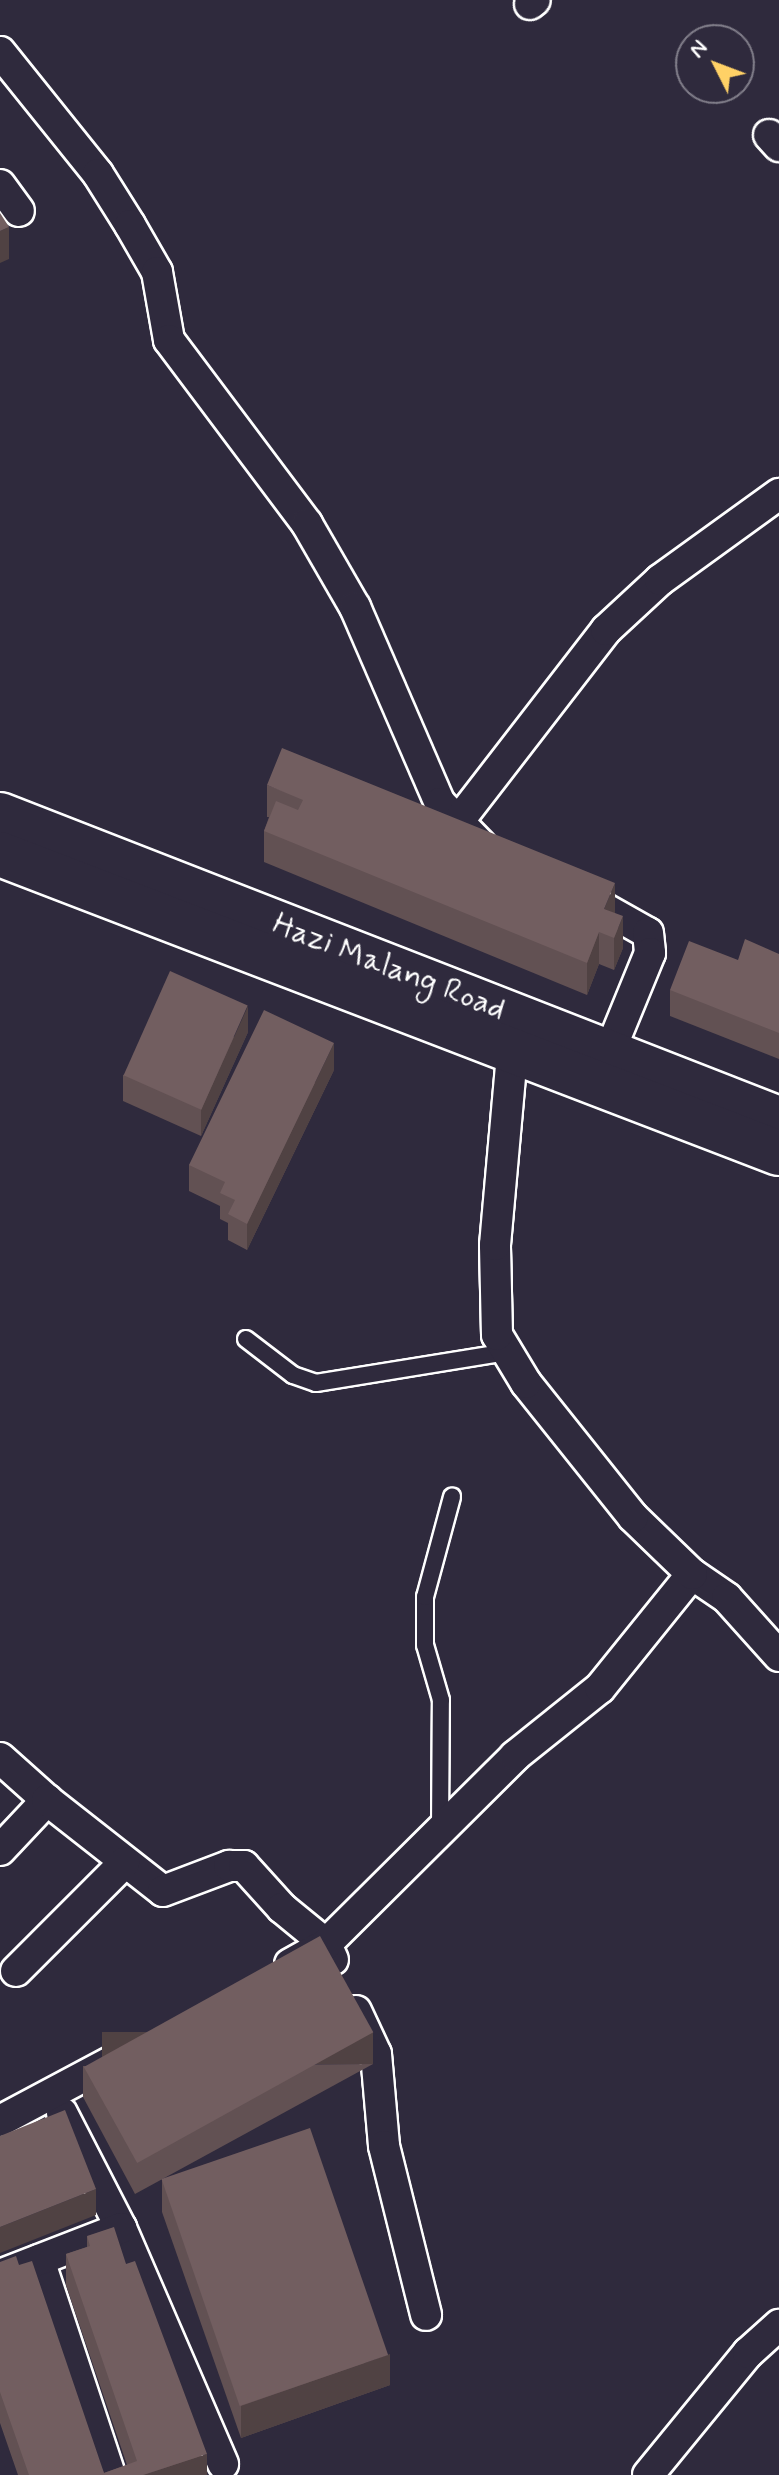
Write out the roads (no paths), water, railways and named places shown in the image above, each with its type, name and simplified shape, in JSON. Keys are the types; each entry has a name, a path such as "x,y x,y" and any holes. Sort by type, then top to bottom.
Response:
{"main road":[{"name":"Hazi Malang Road","path":"0,815 514,1033 779,1153"},
{"name":"Hazi Malang Road","path":"0,854 514,1033 609,1053 779,1119"}],"street":[{"path":"0,52 98,174 157,272 169,340 307,524 355,607 440,803 457,823 503,858"},
{"path":"0,185 19,211"},
{"path":"457,823 606,630 660,580 779,494"},
{"path":"546,879 632,919 648,933 650,953 609,1053"},
{"path":"514,1033 495,1245 497,1335 526,1383 633,1517 692,1574 727,1598 779,1656"},
{"path":"257,1981 326,1944 515,1756 600,1688 692,1574"},
{"path":"0,1758 124,1863 171,1892 229,1866 244,1866 282,1908 326,1944 376,2054 384,2146 426,2315"},
{"path":"0,1850 47,1800"},
{"path":"16,1971 124,1863"},
{"path":"0,2121 148,2041"},
{"path":"52,2094 121,2228 223,2464"},
{"path":"0,2275 121,2228"},
{"path":"39,2260 110,2475"},
{"path":"648,2475 748,2353 779,2325"}],"lane":[{"path":"246,1339 293,1375 316,1383 507,1352"},
{"path":"440,1830 441,1700 425,1645 425,1597 452,1497"}]}
